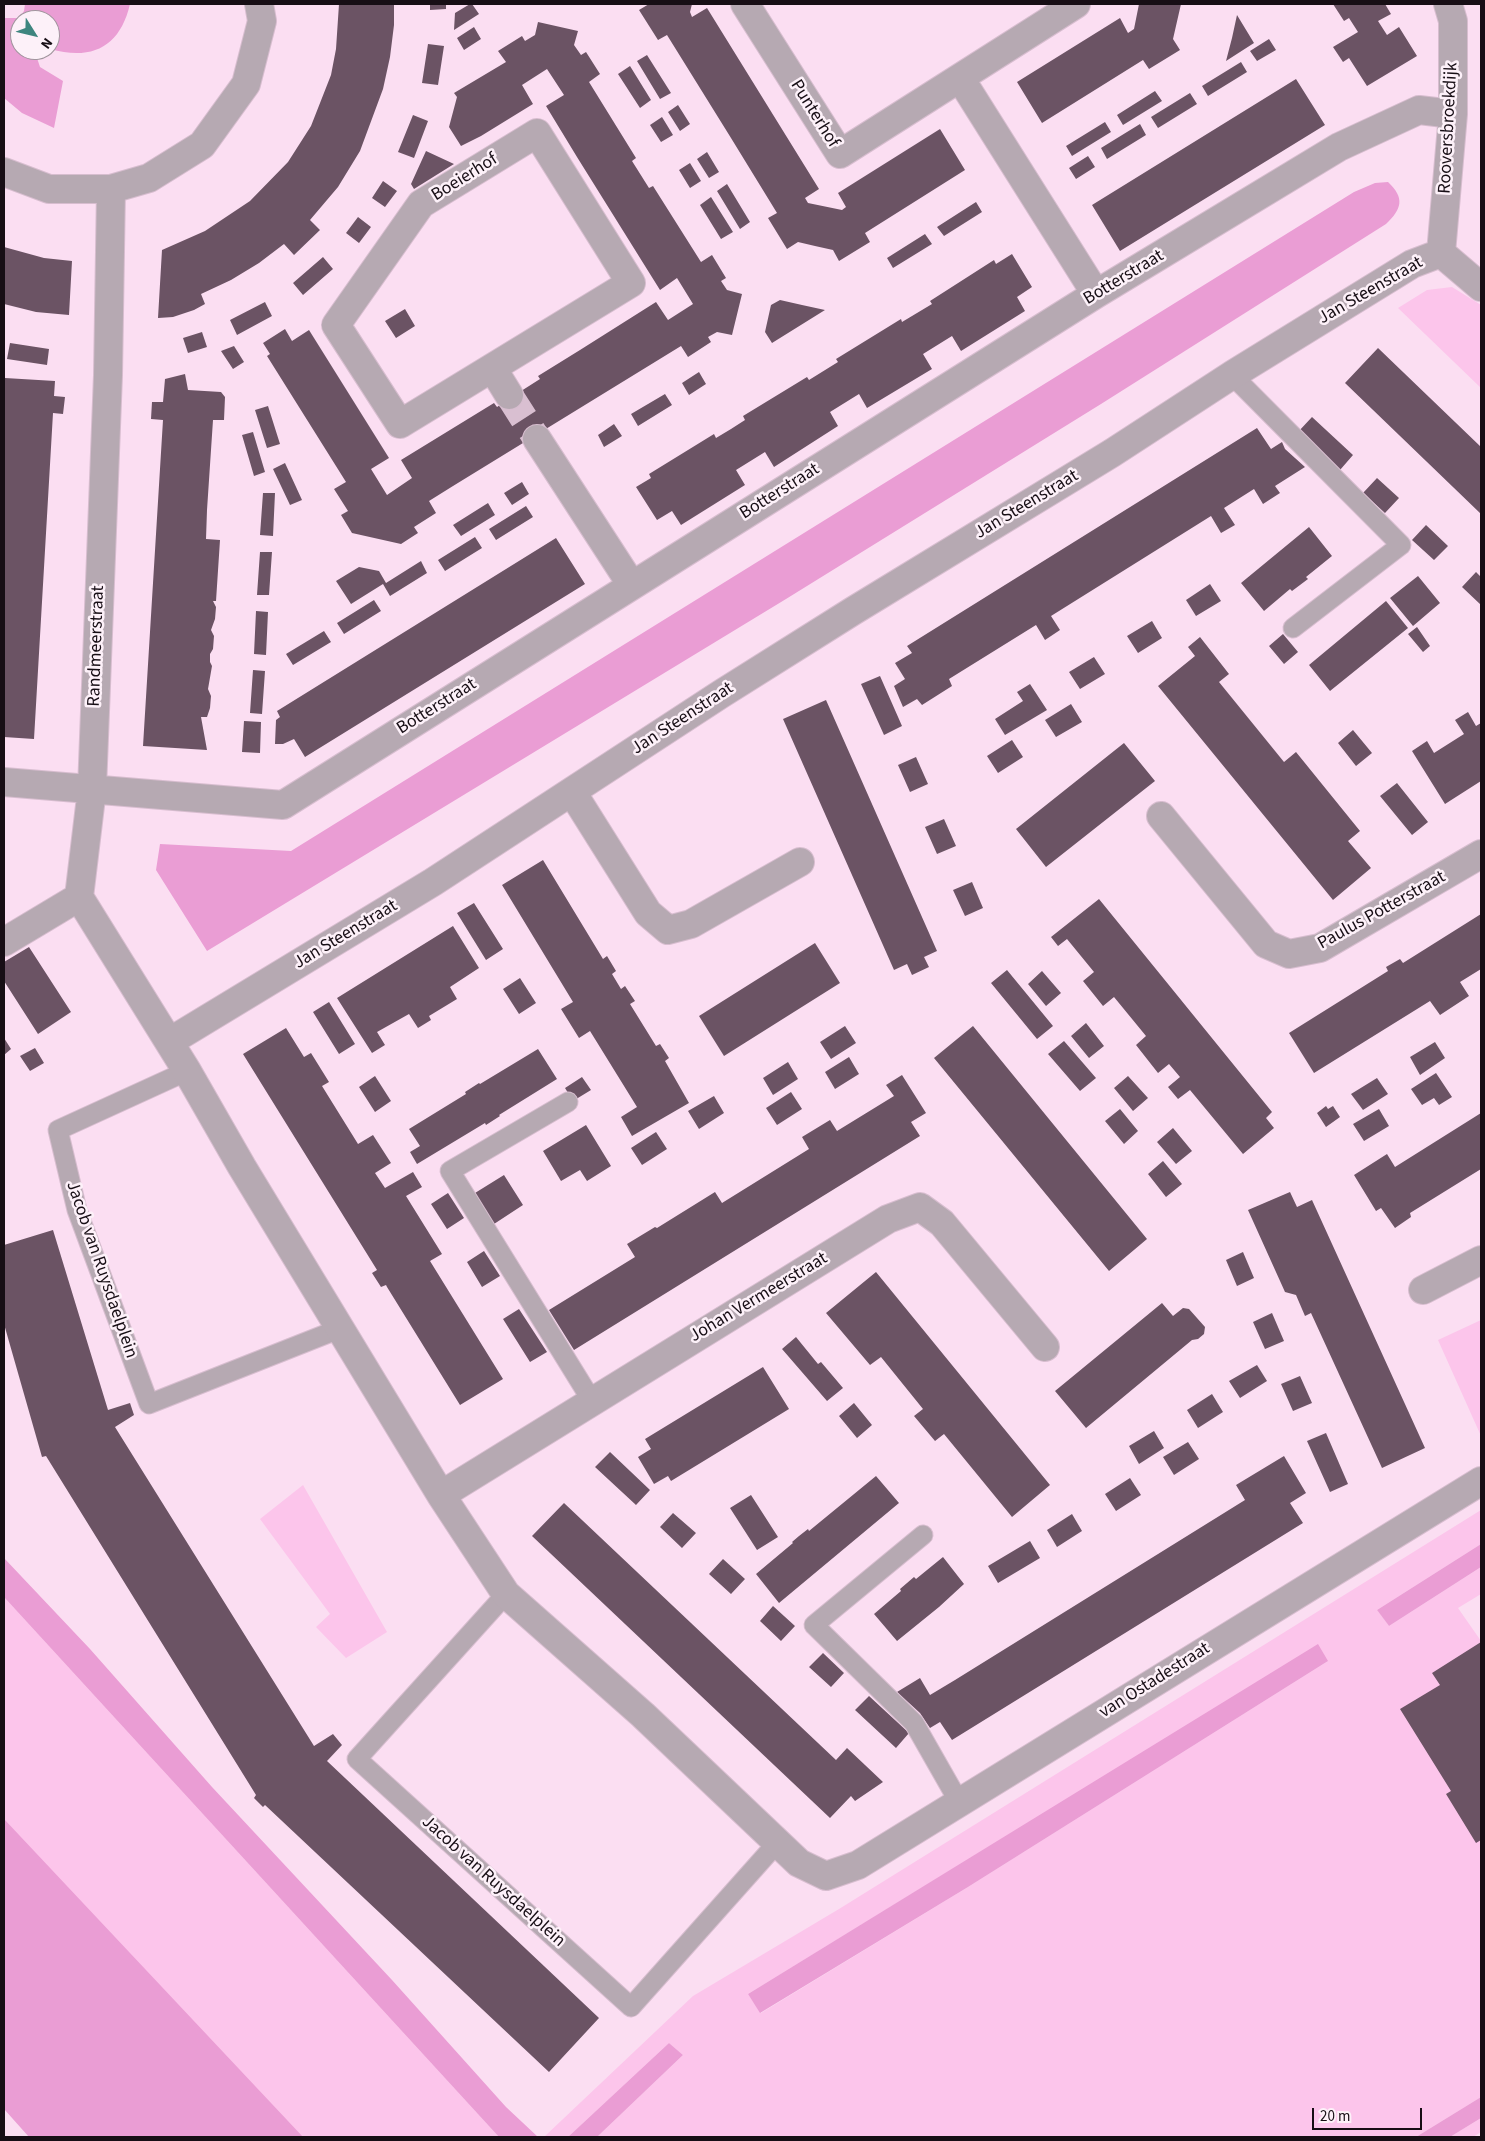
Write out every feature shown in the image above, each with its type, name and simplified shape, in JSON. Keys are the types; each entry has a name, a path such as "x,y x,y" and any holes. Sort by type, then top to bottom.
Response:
{"street":[{"path":"4,172 49,189 111,189 149,178 202,144 246,84 262,22 260,4"},
{"name":"Punterhof","path":"745,4 840,154 1076,4"},
{"name":"Rooversbroekdijk","path":"1441,253 1453,114 1453,21 1448,4"},
{"path":"960,78 1096,294"},
{"name":"Botterstraat","path":"4,782 283,804 1096,294 1340,146 1419,110 1453,114"},
{"name":"Boeierhof","path":"537,133 631,283 493,369 400,424 336,325 421,204 537,133"},
{"name":"Randmeerstraat","path":"79,897 92,789 108,375 111,189"},
{"name":"Jan Steenstraat","path":"169,1042 433,882 729,689 1112,453 1232,375 1412,264 1441,253 1481,287"},
{"path":"493,369 509,395"},
{"path":"537,439 631,584"},
{"path":"572,792 648,913 668,930 691,924 800,862"},
{"name":"Paulus Potterstraat","path":"1161,816 1266,944 1289,954 1320,948 1481,854"},
{"path":"4,942 79,897 187,1071 339,1328 441,1495 506,1594 643,1715 777,1843"},
{"name":"Johan Vermeerstraat","path":"441,1495 875,1227 920,1207 942,1223 1045,1347"},
{"path":"1423,1290 1481,1260"},
{"name":"van Ostadestraat","path":"777,1843 799,1863 826,1876 858,1865 1481,1481"}],"lane":[{"path":"1232,375 1401,545 1292,628"},
{"name":"Jacob van Ruysdaelplein","path":"187,1071 58,1130 77,1210 149,1404 339,1328"},
{"path":"568,1102 450,1171 592,1401"},
{"path":"923,1535 814,1625 914,1723 959,1802"},
{"name":"Jacob van Ruysdaelplein","path":"506,1594 357,1759 631,2006 777,1843"}],"shaded area":[{"path":"25,4 130,4 119,31 111,40 102,47 79,53 60,51 60,10 24,10"},
{"path":"4,18 10,18 10,60 38,60 40,67 63,81 54,128 22,113 4,98"},
{"path":"1388,182 1397,193 1399,203 1395,213 1386,224 1101,404 786,599 207,951 156,870 160,844 291,851 1354,192 1375,183"},
{"path":"1452,287 1481,305 1481,388 1398,308 1427,290"},
{"path":"1481,1320 1481,1436 1438,1340"},
{"path":"303,1485 387,1632 346,1658 316,1627 330,1614 260,1519"},
{"path":"1481,1510 1481,1544 1377,1610 1389,1626 1481,1567 1481,1594 1458,1608 1481,1641 1481,2097 1416,2137 597,2137 683,2055 669,2043 568,2137 544,2137 693,1996 839,1909","holes":["1328,1661 968,1887 761,2013 748,1994 1195,1721"]},
{"path":"1481,1544 1481,1567 1389,1626 1377,1610"},
{"path":"4,1558 90,1649 212,1787 392,1980 506,2107 538,2137 499,2137 4,1597"},
{"path":"4,1597 499,2137 299,2137 4,1821"},
{"path":"1318,1644 1328,1661 968,1887 760,2013 748,1994"},
{"path":"4,1819 303,2137 29,2137 4,2109"},
{"path":"669,2043 683,2055 597,2137 568,2137"},
{"path":"1481,2097 1481,2118 1450,2137 1416,2137"},
{"path":"1481,2118 1481,2132 1473,2137 1450,2137"}],"building":[{"path":"339,4 394,4 394,25 383,89 360,151 338,187 310,220 320,230 294,255 284,244 259,263 231,280 201,294 205,304 194,310 173,317 158,318 162,250 205,231 250,201 288,162 311,126 331,75 336,49"},
{"path":"430,4 446,4 446,9 430,10"},
{"path":"470,4 479,14 454,30 455,13"},
{"path":"649,4 692,4 690,12 692,17 707,8 819,189 805,198 808,203 842,210 846,207 838,193 940,129 965,170 865,233 870,242 839,261 833,250 798,242 787,249 768,218 777,213 731,138 667,35 658,40 639,10"},
{"path":"1139,4 1181,4 1173,39 1180,50 1149,69 1143,60 1042,123 1017,82 1120,18 1128,33 1134,29"},
{"path":"1333,4 1385,4 1391,14 1378,21 1387,35 1399,27 1417,56 1367,86 1349,58 1343,62 1333,47 1358,32 1349,18 1344,21"},
{"path":"1237,15 1254,43 1226,61 1232,38"},
{"path":"538,22 578,31 574,45 581,55 586,52 600,74 589,82 636,158 632,161 649,188 653,186 701,262 712,255 726,278 721,281 727,290 742,294 732,335 717,332 708,337 711,342 688,357 681,346 429,501 436,513 414,527 418,533 401,544 352,533 341,515 348,511 334,489 346,482 267,356 270,354 263,343 285,329 292,341 309,330 389,458 371,469 387,495 412,478 401,460 494,403 497,407 540,379 538,376 656,302 668,320 693,304 677,278 660,290 577,157 546,106 564,95 547,69 522,85 533,104 481,136 461,146 449,127 457,97 454,93 506,62 498,51 522,36 525,41 535,35"},
{"path":"474,27 481,39 464,50 457,38"},
{"path":"1269,39 1276,50 1257,61 1250,51"},
{"path":"428,44 444,46 438,85 422,83"},
{"path":"647,55 671,93 660,99 637,61"},
{"path":"1241,62 1247,72 1208,96 1202,86"},
{"path":"630,66 651,100 640,108 618,74"},
{"path":"1296,79 1325,125 1120,251 1092,205"},
{"path":"1155,91 1162,101 1123,125 1117,115"},
{"path":"1190,93 1197,104 1158,128 1151,117"},
{"path":"678,105 690,124 680,131 668,112"},
{"path":"413,115 428,121 414,158 398,152"},
{"path":"662,117 673,135 661,142 650,125"},
{"path":"1105,122 1111,132 1072,156 1066,146"},
{"path":"1140,124 1146,135 1107,159 1101,148"},
{"path":"426,151 454,164 414,189 411,184"},
{"path":"707,152 719,172 709,178 697,159"},
{"path":"1088,156 1095,167 1076,179 1069,168"},
{"path":"690,163 701,181 690,188 679,170"},
{"path":"383,181 397,191 385,207 372,198"},
{"path":"727,184 750,222 740,229 717,191"},
{"path":"711,197 733,232 721,239 700,205"},
{"path":"976,202 982,212 944,236 937,227"},
{"path":"358,217 371,227 359,243 346,233"},
{"path":"925,234 932,244 893,268 887,258"},
{"path":"4,247 44,258 72,261 69,315 36,312 4,304"},
{"path":"1012,254 1032,287 1017,297 1025,311 961,351 952,336 923,354 932,369 867,408 859,394 830,412 838,426 774,467 765,452 736,470 745,485 681,525 672,511 657,520 636,487 651,478 649,474 714,434 716,438 731,429 745,420 743,416 807,377 809,380 838,362 836,359 901,319 902,322 932,304 930,301 994,260 996,264"},
{"path":"323,257 333,269 303,295 293,283"},
{"path":"780,300 825,310 772,343 765,332 771,305"},
{"path":"265,302 272,316 237,335 230,320"},
{"path":"405,309 415,326 396,338 385,321"},
{"path":"202,332 207,347 188,353 183,338"},
{"path":"10,343 49,349 47,365 7,359"},
{"path":"234,346 244,362 233,369 221,351"},
{"path":"1378,348 1481,447 1481,514 1345,383"},
{"path":"699,372 706,384 689,395 682,383"},
{"path":"185,374 188,390 221,392 225,397 224,420 213,420 207,510 206,539 220,540 216,601 213,601 216,607 215,619 211,630 214,636 213,649 210,654 212,666 208,689 211,696 210,708 207,717 201,717 207,750 143,746 163,420 151,419 152,402 163,402 165,379"},
{"path":"5,378 55,381 54,396 65,397 63,414 53,413 34,739 4,737"},
{"path":"665,394 672,405 638,426 631,414"},
{"path":"268,406 280,444 267,448 255,410"},
{"path":"1312,417 1353,455 1340,470 1298,432"},
{"path":"614,424 622,436 604,447 598,435"},
{"path":"1257,428 1271,449 1282,442 1285,449 1305,467 1275,486 1280,493 1263,504 1254,489 1224,508 1235,525 1221,533 1211,516 1051,616 1060,630 1045,640 1036,625 949,679 952,686 922,705 917,699 903,707 894,686 905,679 895,663 912,653 907,646"},
{"path":"253,432 265,472 254,476 242,435"},
{"path":"285,463 302,500 290,505 273,469"},
{"path":"1377,478 1399,498 1385,513 1363,493"},
{"path":"522,482 529,494 512,505 504,493"},
{"path":"263,493 275,493 273,536 260,535"},
{"path":"488,503 495,515 461,536 453,525"},
{"path":"526,506 533,517 496,540 489,529"},
{"path":"1426,525 1448,546 1434,560 1412,540"},
{"path":"1309,527 1332,556 1306,577 1308,579 1292,591 1290,589 1264,611 1241,583"},
{"path":"475,537 482,548 445,571 438,560"},
{"path":"556,538 585,584 305,757 294,739 283,744 275,744 276,720 280,717 277,711"},
{"path":"260,552 272,552 269,595 257,595"},
{"path":"421,561 427,573 390,596 383,584 351,604 336,581 359,567 379,571 386,583"},
{"path":"1476,572 1481,577 1481,605 1462,587"},
{"path":"1418,576 1440,603 1413,626 1390,598"},
{"path":"1210,584 1221,601 1196,616 1186,600"},
{"path":"374,600 381,611 344,634 337,623"},
{"path":"1386,601 1408,628 1330,691 1309,665"},
{"path":"256,611 268,612 266,655 254,654"},
{"path":"1152,621 1162,638 1138,653 1127,636"},
{"path":"1417,627 1430,646 1423,652 1408,634"},
{"path":"324,631 331,642 293,665 286,654"},
{"path":"1283,634 1298,652 1284,664 1269,646"},
{"path":"1200,637 1229,674 1219,682 1284,762 1296,752 1360,831 1348,841 1371,868 1333,900 1158,686 1195,656 1188,647"},
{"path":"1094,657 1105,674 1080,689 1069,672"},
{"path":"253,670 265,671 262,714 250,713"},
{"path":"880,676 902,726 884,735 861,684"},
{"path":"1030,684 1047,710 1005,735 995,719 1023,701 1017,692"},
{"path":"826,700 937,951 924,957 929,967 912,975 907,964 894,970 783,719"},
{"path":"1071,704 1082,722 1056,737 1045,720"},
{"path":"1468,712 1476,726 1481,723 1481,781 1445,804 1412,751 1427,741 1434,753 1464,734 1455,720"},
{"path":"244,721 261,722 260,753 242,752"},
{"path":"1353,730 1372,753 1356,766 1338,743"},
{"path":"1012,740 1023,757 998,773 987,756"},
{"path":"1124,743 1155,781 1046,867 1016,829"},
{"path":"916,757 928,784 910,792 898,765"},
{"path":"1397,783 1428,822 1412,835 1380,796"},
{"path":"944,819 956,846 937,854 925,827"},
{"path":"543,860 603,959 607,956 616,971 612,974 621,989 625,986 635,1001 630,1004 656,1046 660,1044 669,1058 665,1061 689,1103 632,1136 621,1117 637,1107 590,1031 579,1038 561,1009 573,1002 502,885"},
{"path":"972,882 983,908 965,916 953,890"},
{"path":"1099,899 1272,1112 1266,1118 1274,1128 1243,1154 1190,1090 1178,1099 1168,1087 1180,1077 1169,1064 1158,1073 1136,1045 1146,1036 1114,997 1103,1006 1083,981 1094,972 1067,939 1058,946 1051,937"},
{"path":"474,903 503,949 486,960 457,913"},
{"path":"1481,914 1481,969 1460,982 1469,996 1440,1015 1430,1001 1314,1073 1289,1033 1388,971 1386,967 1400,959 1403,963"},
{"path":"453,926 479,968 450,987 457,999 429,1016 431,1020 418,1028 409,1014 377,1032 385,1045 372,1053 337,998"},
{"path":"815,943 840,983 724,1056 699,1016"},
{"path":"29,947 71,1012 38,1034 4,981 4,962"},
{"path":"1007,970 1053,1026 1037,1039 991,983"},
{"path":"1042,971 1061,993 1046,1006 1028,984"},
{"path":"520,978 536,1003 519,1014 503,989"},
{"path":"329,1002 355,1044 339,1054 313,1012"},
{"path":"1086,1023 1104,1046 1089,1058 1071,1036"},
{"path":"845,1026 856,1043 831,1059 820,1042"},
{"path":"973,1026 1147,1239 1109,1271 934,1058"},
{"path":"286,1028 304,1057 311,1053 329,1082 322,1086 358,1144 373,1135 391,1163 375,1173 385,1188 413,1172 422,1187 406,1196 442,1254 430,1261 503,1379 460,1405 386,1285 381,1287 372,1273 377,1270 243,1054"},
{"path":"4,1038 11,1049 4,1055"},
{"path":"1064,1041 1096,1078 1080,1091 1048,1054"},
{"path":"1435,1042 1445,1058 1420,1075 1410,1057"},
{"path":"35,1048 44,1063 30,1071 20,1056"},
{"path":"538,1049 557,1079 486,1125 485,1123 417,1164 410,1152 420,1146 409,1129 466,1094 465,1092 479,1083"},
{"path":"849,1057 859,1074 835,1089 825,1072"},
{"path":"788,1062 798,1079 773,1095 763,1078"},
{"path":"1436,1073 1452,1097 1439,1105 1434,1098 1422,1105 1411,1089"},
{"path":"902,1075 926,1113 911,1122 920,1136 574,1350 549,1310 635,1257 627,1244 715,1192 722,1203 809,1149 802,1137 830,1120 837,1131 894,1096 886,1085"},
{"path":"375,1076 391,1101 375,1112 359,1087"},
{"path":"1128,1076 1148,1098 1133,1111 1114,1088"},
{"path":"582,1077 591,1090 573,1101 565,1088"},
{"path":"1377,1078 1388,1094 1363,1110 1351,1094"},
{"path":"791,1092 802,1109 777,1125 766,1108"},
{"path":"714,1096 724,1113 699,1129 688,1111"},
{"path":"1326,1106 1328,1109 1333,1106 1340,1117 1326,1127 1317,1113"},
{"path":"1120,1109 1138,1131 1124,1144 1105,1121"},
{"path":"1379,1109 1389,1126 1364,1141 1353,1124"},
{"path":"1481,1113 1481,1169 1410,1213 1411,1217 1395,1228 1381,1208 1376,1211 1354,1175 1387,1154 1395,1167"},
{"path":"586,1125 611,1166 587,1181 580,1170 561,1181 543,1151"},
{"path":"1173,1128 1192,1151 1176,1164 1157,1142"},
{"path":"656,1132 667,1149 642,1165 631,1148"},
{"path":"1163,1161 1182,1184 1166,1197 1148,1174"},
{"path":"504,1175 523,1205 494,1224 475,1193"},
{"path":"1290,1192 1297,1207 1312,1200 1425,1448 1382,1468 1311,1313 1305,1316 1296,1295 1285,1292 1248,1210"},
{"path":"448,1193 464,1218 447,1229 431,1204"},
{"path":"53,1230 108,1410 130,1403 134,1415 115,1427 314,1746 333,1734 342,1745 327,1761 599,2018 549,2072 265,1805 263,1807 254,1798 256,1795 46,1456 42,1457 4,1324 4,1245"},
{"path":"484,1251 500,1276 482,1287 467,1262"},
{"path":"1243,1252 1254,1278 1237,1286 1226,1260"},
{"path":"876,1272 1050,1485 1012,1517 944,1434 935,1441 914,1416 923,1409 881,1357 870,1365 826,1313"},
{"path":"1162,1303 1173,1316 1183,1308 1189,1309 1205,1327 1204,1334 1198,1339 1192,1340 1086,1428 1055,1391"},
{"path":"519,1309 547,1352 530,1362 503,1319"},
{"path":"1272,1313 1284,1341 1265,1349 1253,1322"},
{"path":"796,1337 818,1364 821,1362 843,1388 827,1401 782,1349"},
{"path":"1257,1365 1267,1381 1240,1398 1229,1381"},
{"path":"763,1367 789,1409 671,1481 668,1476 654,1484 638,1457 651,1449 645,1439"},
{"path":"1300,1376 1312,1403 1293,1411 1281,1384"},
{"path":"1212,1394 1223,1412 1198,1428 1187,1410"},
{"path":"854,1403 872,1425 857,1438 839,1416"},
{"path":"1154,1431 1164,1448 1139,1464 1129,1446"},
{"path":"1326,1433 1348,1484 1330,1492 1307,1441"},
{"path":"1188,1442 1199,1459 1174,1475 1163,1457"},
{"path":"610,1452 650,1490 636,1505 595,1467"},
{"path":"1284,1456 1306,1493 1290,1503 1303,1523 952,1740 940,1722 930,1728 920,1713 897,1692 920,1678 930,1695 955,1680 1245,1500 1236,1485"},
{"path":"876,1476 899,1503 779,1603 756,1574 799,1536 808,1529 809,1531"},
{"path":"1130,1478 1141,1495 1116,1511 1105,1494"},
{"path":"751,1495 778,1537 757,1550 730,1508"},
{"path":"564,1503 836,1760 847,1748 883,1782 855,1801 851,1796 830,1818 532,1536"},
{"path":"673,1513 696,1533 682,1548 660,1527"},
{"path":"1072,1514 1082,1531 1057,1547 1047,1530"},
{"path":"1030,1541 1040,1558 998,1583 988,1566"},
{"path":"943,1557 964,1584 897,1641 874,1614 914,1577 916,1579"},
{"path":"723,1559 745,1579 731,1594 709,1574"},
{"path":"773,1606 795,1626 781,1641 760,1621"},
{"path":"1481,1642 1481,1840 1476,1843 1446,1794 1451,1791 1400,1709 1440,1685 1432,1673"},
{"path":"823,1653 844,1673 831,1687 809,1667"},
{"path":"869,1696 909,1733 896,1748 855,1710"}],"tunnel":[{"path":"509,395 537,439"}]}
